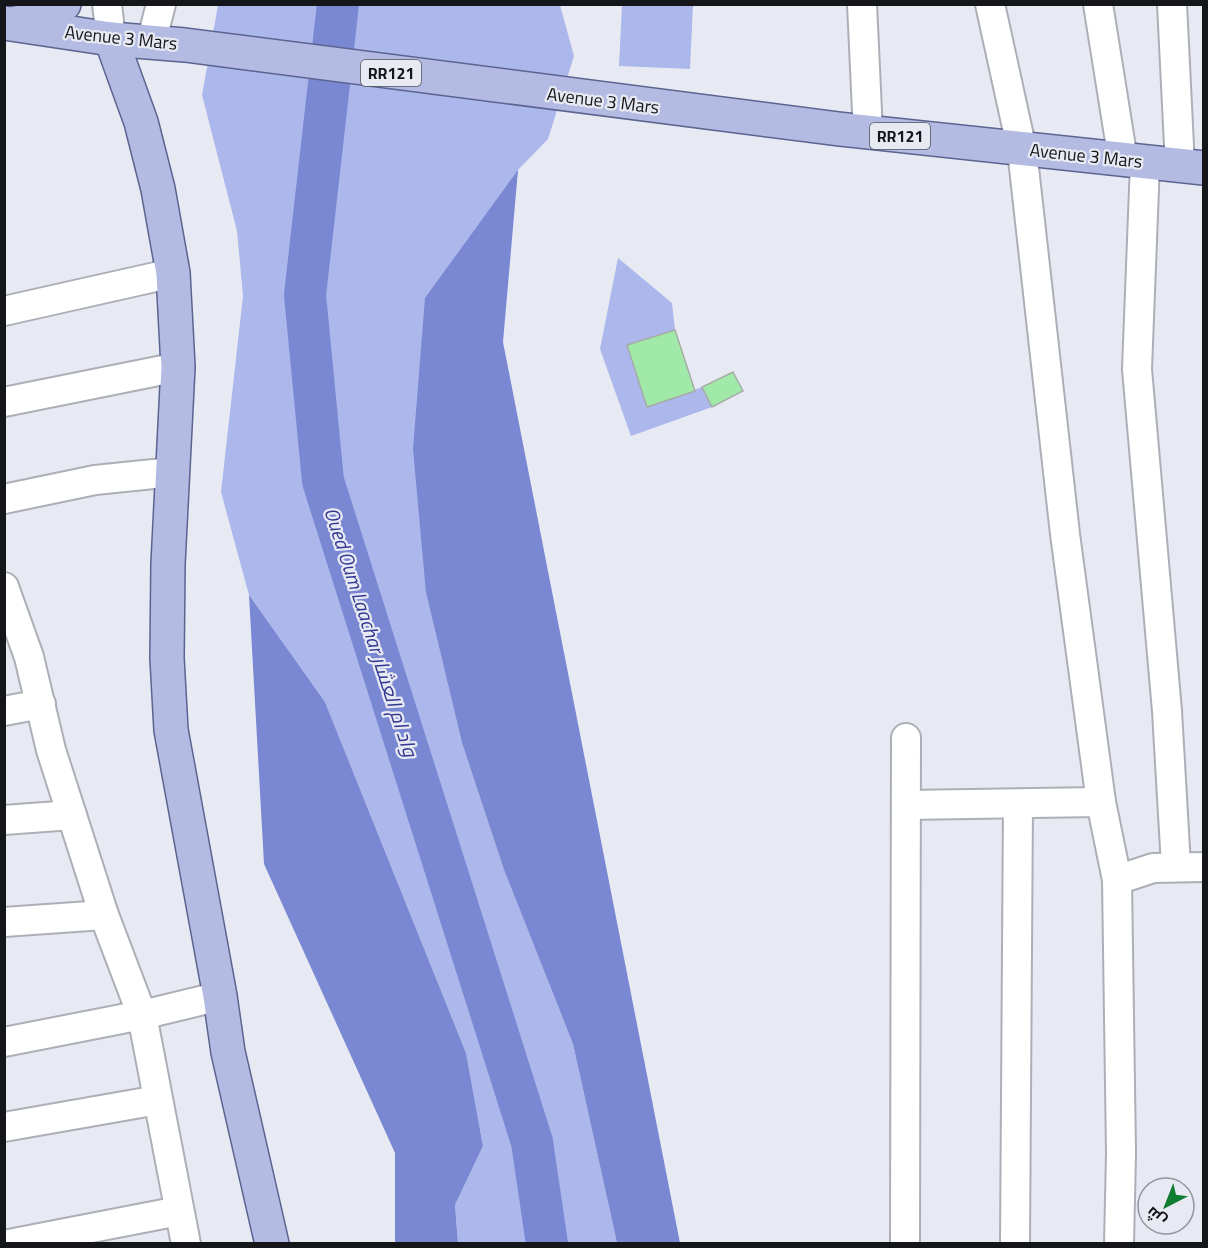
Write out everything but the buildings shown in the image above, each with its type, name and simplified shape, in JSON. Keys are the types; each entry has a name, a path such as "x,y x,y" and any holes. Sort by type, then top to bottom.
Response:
{"main road":[{"path":"7,24 43,18 64,4"},
{"name":"Avenue 3 Mars","path":"7,24 111,39 185,45 868,133 1192,167"},
{"path":"111,39 141,122 173,273 178,367 167,646 171,730 220,996 228,1052 272,1244"},
{"path":"141,122 152,43"}],"street":[{"path":"107,4 111,39"},
{"path":"152,43 161,4"},
{"path":"862,4 868,133"},
{"path":"990,4 1022,150 1065,534 1101,802 1117,880 1121,1153 1119,1244"},
{"path":"1098,4 1134,161 1137,369 1165,689 1190,866 1144,870 1117,880"},
{"path":"1172,4 1192,167"},
{"path":"4,311 173,273"},
{"path":"4,402 178,367"},
{"path":"4,499 95,480 173,472"},
{"path":"4,587 29,657 51,750 104,915 142,1015 186,1244"},
{"path":"4,711 41,704"},
{"path":"905,1244 906,738"},
{"path":"906,805 1101,802"},
{"path":"1015,1244 1018,804"},
{"path":"4,820 72,815"},
{"path":"4,922 104,915"},
{"path":"4,1042 142,1015 220,996"},
{"path":"4,1127 158,1100"},
{"path":"9,1244 179,1211"}],"shaded area":[{"path":"218,5 560,5 574,56 548,139 518,170 426,593 462,743 504,870 573,1044 617,1243 458,1243 455,1205 483,1146 466,1053 325,702 249,595 221,492 243,296 237,231 202,95"},
{"path":"622,5 693,5 690,69 619,66"},
{"path":"518,170 503,342 680,1243 617,1243 573,1044 504,870 462,743 426,593 413,449 425,298"},
{"path":"618,258 672,303 675,330 627,346 648,407 702,387 712,407 631,436 600,349"},
{"path":"249,595 325,702 466,1053 483,1146 455,1205 458,1243 395,1243 395,1153 264,864"}],"waterway":[{"name":"Oued Oum Laachar واد ام العشار","path":"338,4 305,295 323,481 532,1142 547,1244"}]}
